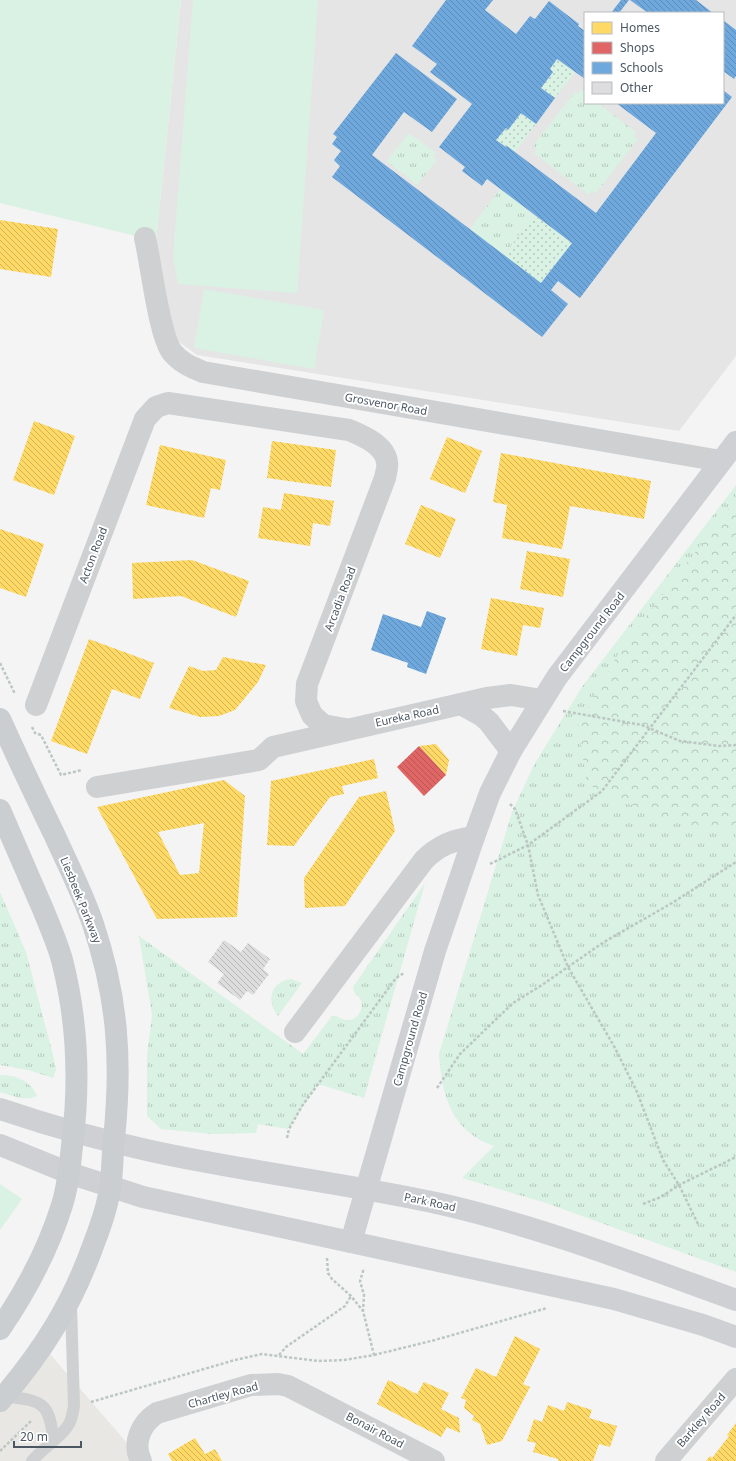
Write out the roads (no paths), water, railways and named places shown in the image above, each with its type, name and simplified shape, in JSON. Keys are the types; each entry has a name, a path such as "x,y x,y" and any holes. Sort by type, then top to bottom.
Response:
{"main road":[{"name":"Campground Road","path":"351,1242 436,951 490,793 511,751 550,705 736,442"},
{"path":"461,704 481,715 489,722 511,751"},
{"name":"Liesbeek Parkway","path":"0,719 73,875 93,924 107,974 118,1034 119,1062 117,1111 110,1187 103,1219 89,1257 59,1323 2,1398"},
{"path":"0,810 51,930 62,960 71,1004 78,1063 74,1132 69,1173 62,1205 49,1240 18,1303 0,1329"},
{"name":"Park Road","path":"0,1109 74,1132 153,1151 367,1189 496,1217 554,1235 736,1300"},
{"path":"0,1145 69,1173 143,1197 614,1299 736,1337"}],"street":[{"name":"Grosvenor Road","path":"145,238 163,333 172,352 181,361 186,365 203,372 722,461"},
{"name":"Acton Road","path":"36,705 145,419 156,407 168,403 350,430 366,438 380,448"},
{"name":"Arcadia Road","path":"345,729 323,725 312,715 306,701 308,684 385,478 387,462 380,448"},
{"name":"Eureka Road","path":"97,787 259,760 273,747 345,729 487,698 511,695 550,705"},
{"path":"295,1032 424,860 435,849 444,844 474,837"},
{"name":"Barkley Road","path":"666,1461 736,1379"},
{"name":"Chartley Road","path":"141,1460 138,1447 139,1433 145,1423 152,1416 157,1413 251,1385 278,1384 288,1386 337,1411"},
{"name":"Bonair Road","path":"337,1411 434,1461"}],"lane":[{"path":"32,1461 53,1440 64,1432 70,1422 74,1406 71,1299"},
{"path":"2,1398 35,1402 39,1404 49,1414 52,1422 53,1440"}]}
